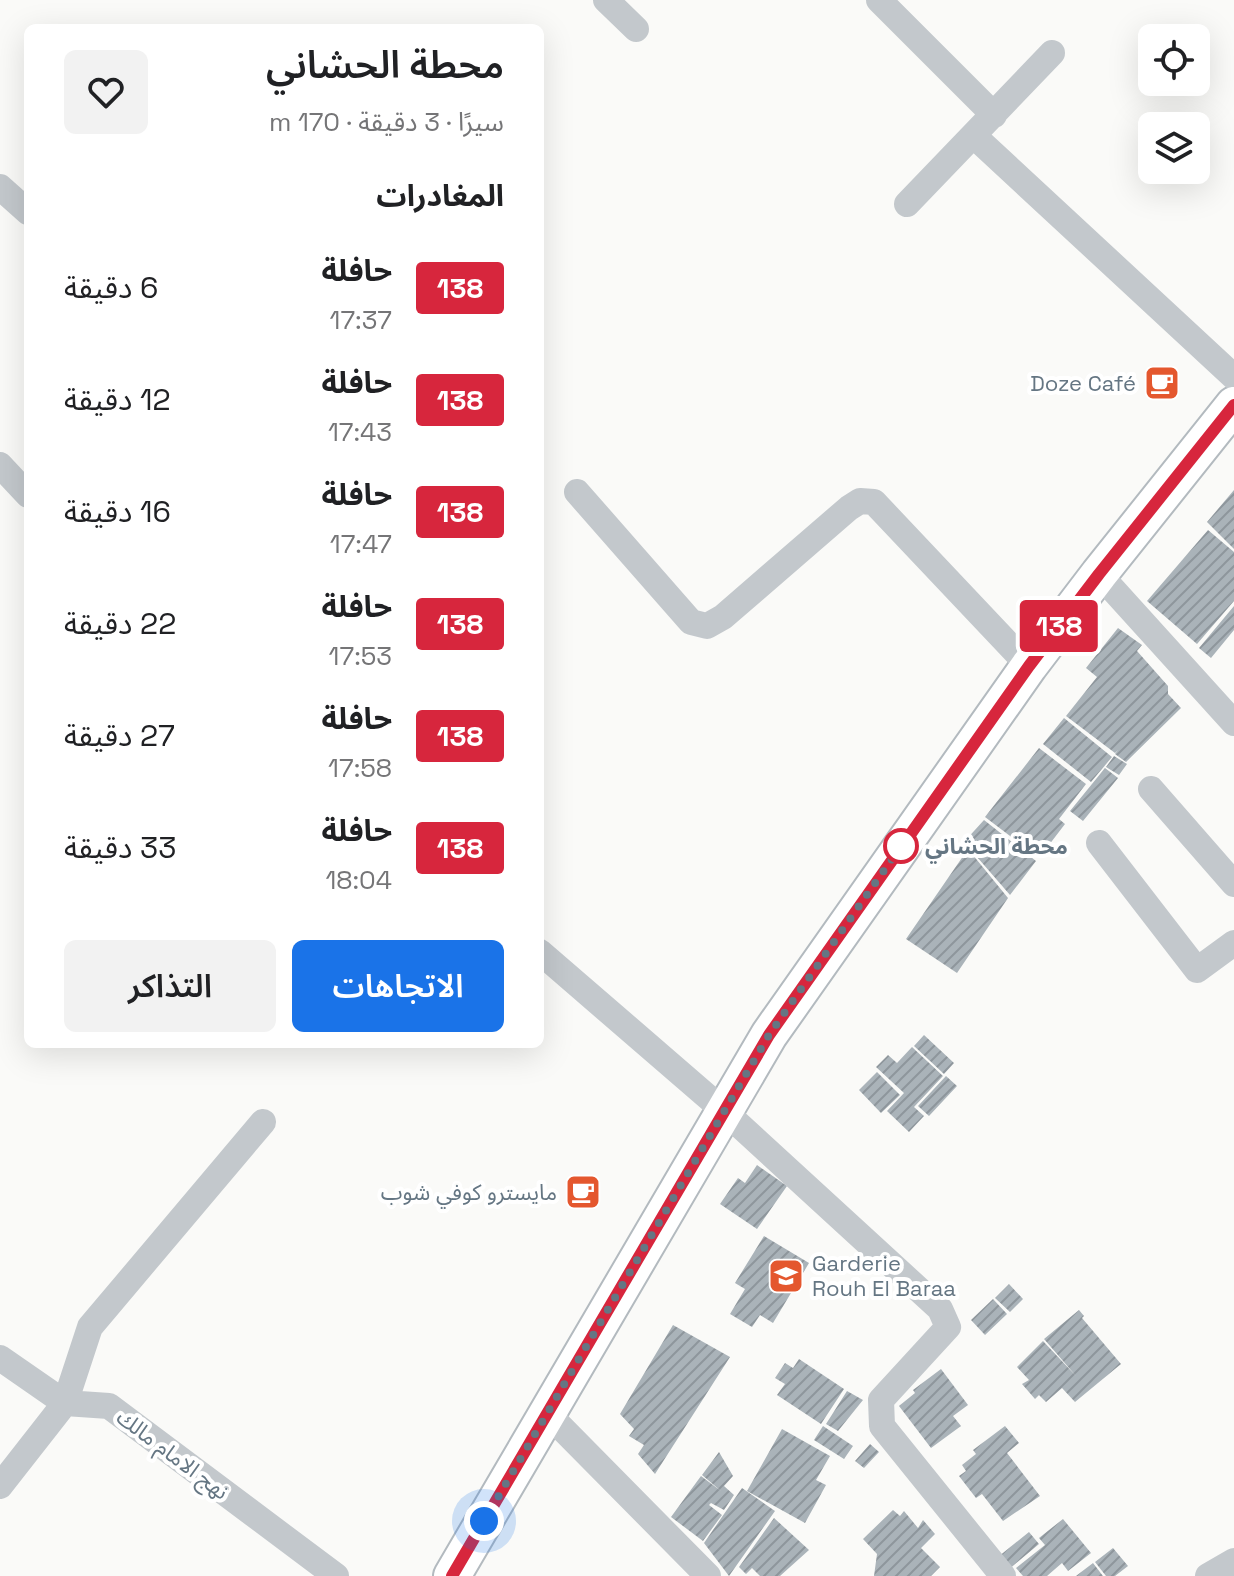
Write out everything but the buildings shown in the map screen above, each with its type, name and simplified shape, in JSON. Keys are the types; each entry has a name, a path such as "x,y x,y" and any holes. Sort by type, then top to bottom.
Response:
{"main road":[{"path":"452,1576 769,1035 1029,666 1234,405"}],"street":[{"path":"606,0 636,29"},
{"path":"879,0 994,115"},
{"path":"907,204 1052,53"},
{"path":"974,136 1234,377"},
{"path":"0,187 24,208"},
{"path":"0,465 24,491"},
{"path":"577,492 691,622 707,626 723,617 849,508 860,501 874,502 1029,666"},
{"path":"1099,574 1234,723"},
{"path":"1151,789 1234,884"},
{"path":"1099,843 1197,970 1234,943"},
{"path":"544,955 724,1111 940,1309 948,1327 881,1400 882,1426 1003,1576"},
{"path":"0,1486 65,1403 90,1327 263,1122"},
{"path":"0,1358 65,1403"},
{"name":"نهج الامام مالك","path":"65,1403 109,1406 336,1576"},
{"path":"546,1412 708,1576"},
{"path":"1208,1576 1234,1561"}],"bus line":[{"name":"138","path":"452,1576 769,1035 1029,666 1234,405"}],"place":[{"name":"Doze Café","path":"1162,383"},
{"name":"محطة الحشاني","path":"901,846"},
{"name":"مايسترو كوفي شوب","path":"583,1192"},
{"name":"Garderie Rouh El Baraa","path":"786,1276"}],"route":[{"path":"484,1521 769,1035 901,846"}]}
